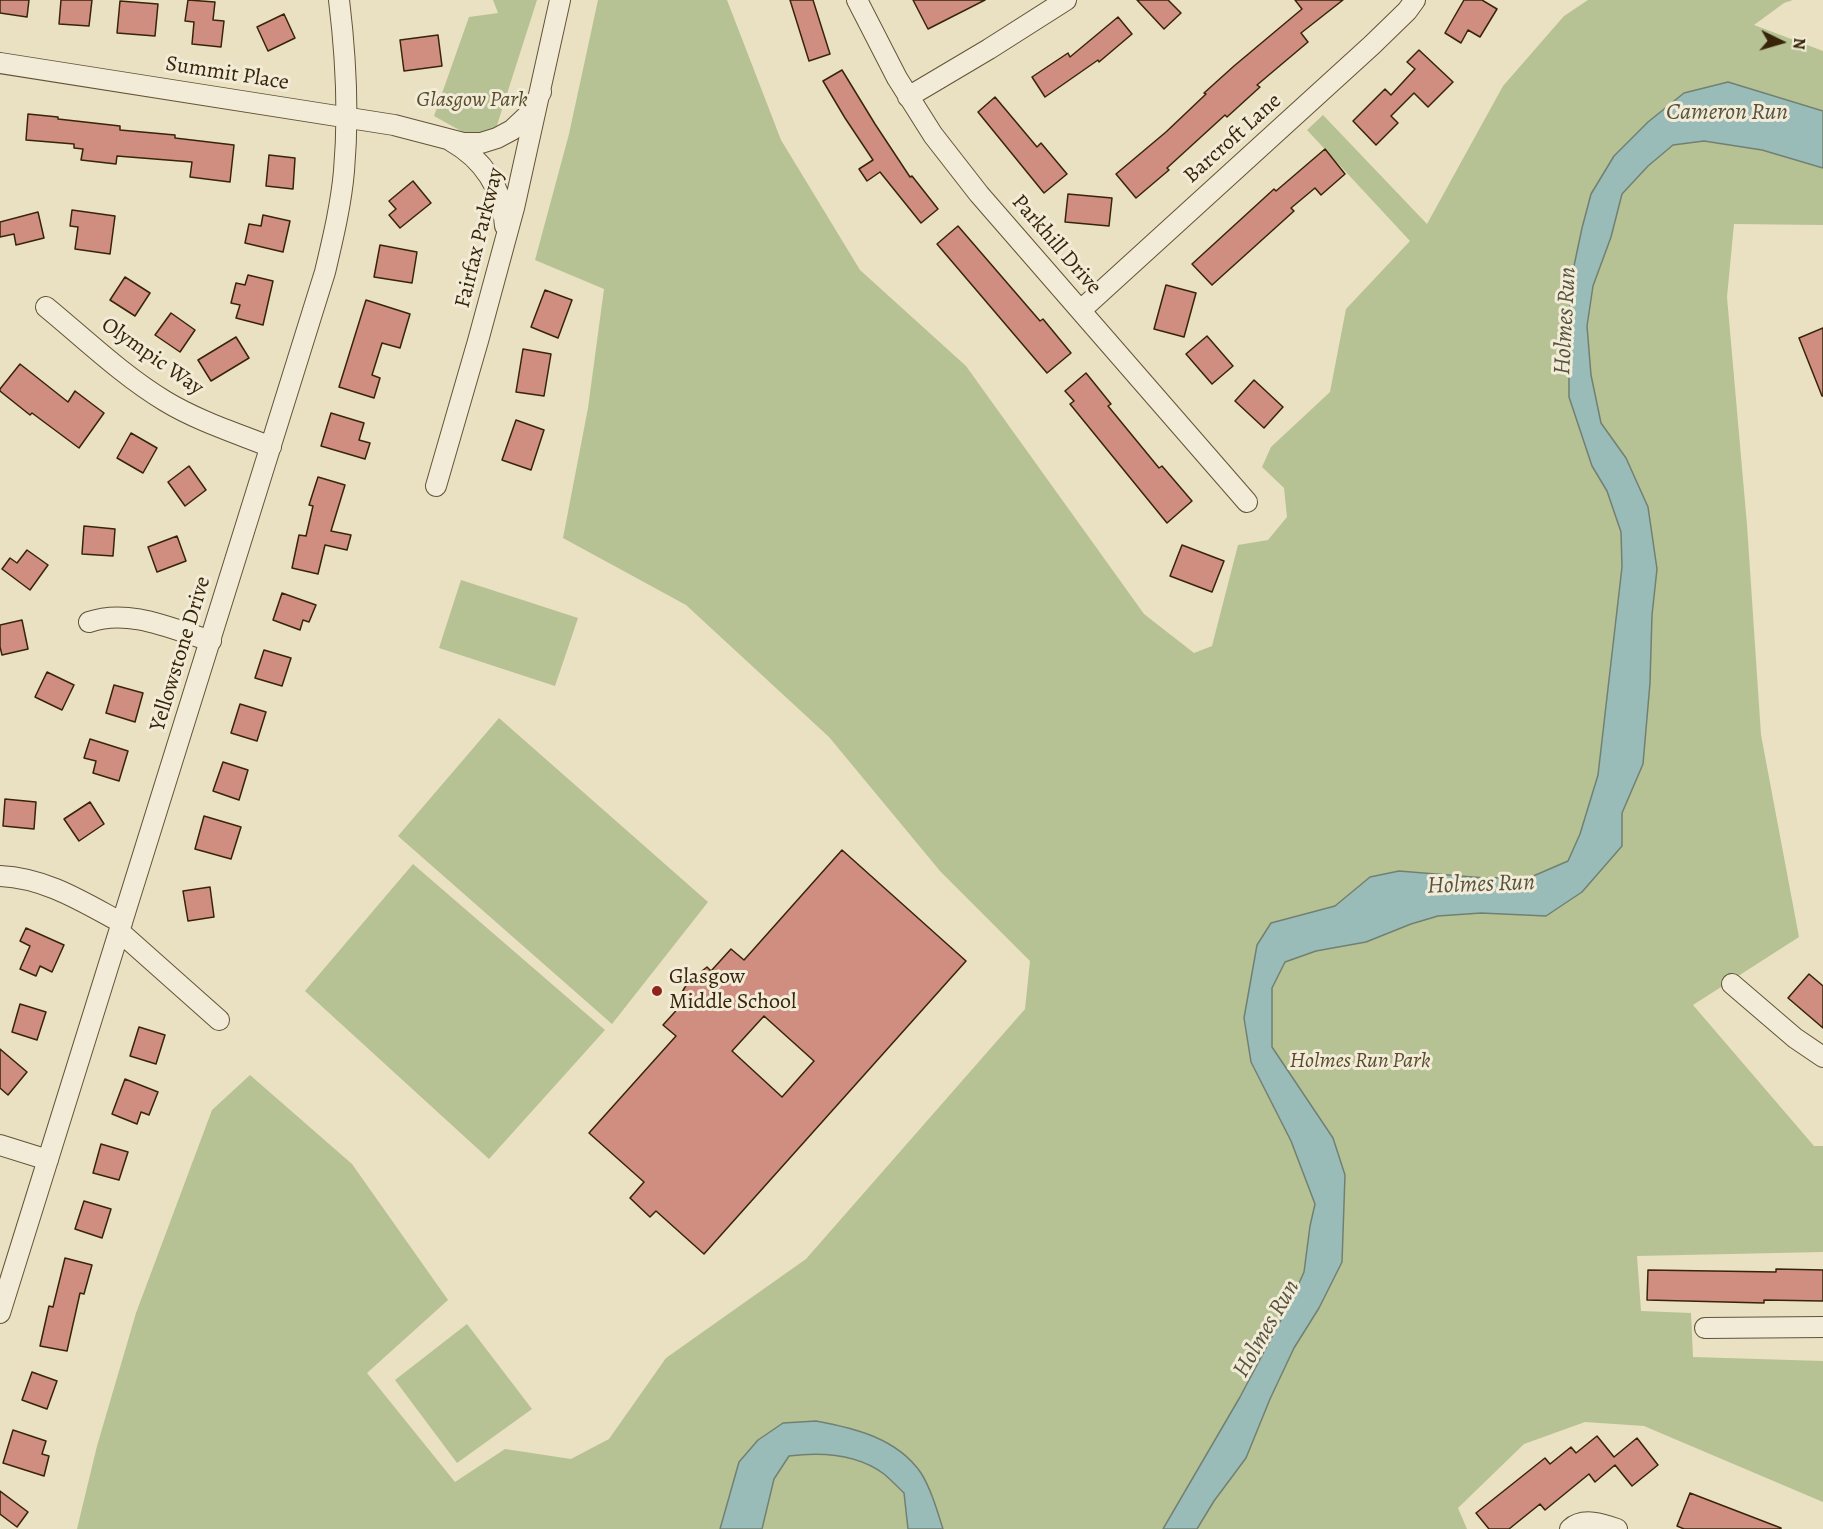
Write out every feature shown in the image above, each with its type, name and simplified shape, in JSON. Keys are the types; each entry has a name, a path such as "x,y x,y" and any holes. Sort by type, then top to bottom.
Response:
{"street":[{"name":"Yellowstone Drive","path":"0,1313 325,272 344,172 347,117 345,45 339,0"},
{"name":"Fairfax Parkway","path":"436,486 503,248 541,92 560,0"},
{"name":"Parkhill Drive","path":"857,0 908,97 933,135 979,194 1247,502"},
{"path":"908,97 1066,0"},
{"name":"Barcroft Lane","path":"1081,310 1372,45 1416,0"},
{"name":"Summit Place","path":"0,63 394,125 463,143 481,143 512,130 525,120 541,92"},
{"name":"Summit Place","path":"446,139 463,148 491,177 500,196 504,215 503,248"},
{"name":"Olympic Way","path":"46,307 125,373 164,400 192,415 271,447"},
{"path":"89,622 115,616 133,617 211,640"},
{"path":"0,876 34,880 57,888 121,928 219,1020"},
{"path":"1732,984 1795,1038 1823,1057"},
{"path":"0,1145 48,1160"},
{"path":"1705,1328 1823,1327"},
{"path":"1570,1529 1575,1524 1596,1522 1617,1529"}],"green space":[{"name":"Glasgow Park","path":"493,0 537,0 490,147 434,116 469,17 498,13"},
{"name":"Holmes Run Park","path":"598,0 727,0 781,140 860,270 966,366 1144,614 1194,653 1212,646 1238,545 1268,540 1287,517 1284,488 1262,467 1271,447 1330,392 1346,309 1410,241 1307,130 1323,115 1427,224 1503,86 1564,16 1588,0 1793,0 1784,3 1754,25 1823,51 1823,225 1734,224 1727,297 1747,525 1761,735 1799,937 1693,1005 1814,1146 1823,1146 1823,1252 1637,1256 1641,1311 1691,1313 1693,1357 1823,1361 1823,1502 1644,1426 1585,1422 1524,1444 1458,1508 1467,1529 77,1529 97,1446 136,1313 212,1110 250,1075 352,1164 448,1300 367,1373 455,1482 505,1449 571,1459 609,1439 666,1358 806,1259 1025,1009 1030,961 940,871 829,737 686,605 563,538 588,408 604,289 535,260 569,134"},
{"path":"461,580 578,618 555,686 439,648"},
{"path":"499,718 708,902 612,1024 398,836"},
{"path":"413,864 605,1030 489,1159 305,991"},
{"path":"467,1324 532,1409 457,1463 395,1380"}],"water":[{"name":"Cameron Run","path":"1728,82 1823,111 1823,168 1762,150 1704,141 1673,145 1648,166 1622,194 1611,237 1593,286 1587,326 1591,375 1601,423 1626,458 1648,507 1657,569 1643,764 1622,813 1622,846 1582,892 1546,916 1481,913 1438,916 1366,942 1316,951 1285,962 1272,988 1272,1047 1333,1138 1345,1175 1342,1262 1319,1308 1294,1348 1246,1458 1214,1501 1197,1529 1163,1529 1240,1397 1291,1301 1304,1272 1315,1204 1291,1141 1251,1062 1244,1018 1257,945 1271,923 1335,906 1370,877 1399,871 1485,878 1531,877 1568,861 1580,834 1598,775 1622,567 1621,532 1607,491 1592,466 1569,397 1571,280 1591,194 1614,156 1648,122 1684,93"},
{"path":"816,1421 874,1436 900,1451 925,1479 943,1529 908,1529 904,1493 873,1467 851,1458 814,1454 789,1456 774,1479 762,1529 720,1529 739,1462 758,1440 783,1423"}],"building":[{"path":"0,0 29,0 27,17 0,13"},
{"path":"61,0 92,0 89,26 59,24"},
{"path":"188,0 215,2 213,20 224,21 221,47 192,44 194,22 185,21"},
{"path":"790,0 813,0 830,54 809,61"},
{"path":"913,0 985,0 928,29"},
{"path":"1137,0 1168,0 1181,13 1164,29"},
{"path":"1295,0 1343,0 1301,33 1308,42 1257,85 1260,87 1227,117 1225,115 1167,168 1169,170 1136,198 1116,174 1166,132 1234,66 1302,9"},
{"path":"1464,0 1482,0 1497,9 1480,37 1468,30 1461,43 1445,33"},
{"path":"120,1 158,4 155,36 117,33"},
{"path":"284,14 295,38 268,51 257,27"},
{"path":"1118,17 1132,34 1099,62 1098,60 1045,97 1032,77 1068,53 1070,57"},
{"path":"438,35 442,66 404,71 400,40"},
{"path":"1419,50 1453,82 1428,107 1414,93 1391,116 1398,123 1376,145 1353,121 1385,89 1391,95 1415,69 1407,62"},
{"path":"842,70 910,177 912,176 938,209 921,223 880,172 867,181 859,169 873,160 823,81"},
{"path":"995,97 1037,147 1041,143 1067,174 1044,193 978,112"},
{"path":"28,114 120,126 120,130 175,135 175,138 234,145 230,182 190,177 192,162 117,156 116,164 81,160 83,149 74,148 74,144 26,140"},
{"path":"1325,149 1345,174 1321,195 1315,188 1291,208 1294,211 1212,285 1192,264 1274,189 1276,191"},
{"path":"269,155 295,158 293,189 266,186"},
{"path":"413,181 431,203 400,228 389,215 396,209 389,201"},
{"path":"1068,194 1112,198 1109,226 1065,222"},
{"path":"72,210 115,216 110,254 75,249 78,227 70,226"},
{"path":"38,212 44,238 16,245 14,234 0,237 0,222"},
{"path":"263,215 290,221 283,252 245,243 249,224 261,226"},
{"path":"958,226 1040,321 1043,319 1071,353 1047,373 937,244"},
{"path":"380,245 417,252 412,283 374,277"},
{"path":"248,275 273,281 263,325 236,318 240,305 231,303 236,283 245,285"},
{"path":"125,277 150,293 135,316 110,300"},
{"path":"1166,285 1196,293 1184,337 1154,329"},
{"path":"545,290 572,300 558,338 531,327"},
{"path":"366,300 410,314 400,348 382,343 372,375 380,378 374,398 339,387"},
{"path":"171,313 195,330 180,352 155,335"},
{"path":"1823,328 1823,396 1822,396 1799,338"},
{"path":"1207,336 1233,366 1212,384 1186,354"},
{"path":"236,337 249,358 211,381 198,360"},
{"path":"523,349 551,354 544,396 516,392"},
{"path":"20,364 68,402 75,391 104,413 79,448 32,413 30,415 0,391"},
{"path":"1086,373 1111,404 1108,406 1159,468 1162,466 1192,501 1167,523 1070,404 1074,401 1065,391"},
{"path":"1254,380 1283,407 1264,428 1235,401"},
{"path":"331,413 364,423 359,440 370,443 365,459 321,446"},
{"path":"516,420 544,430 531,470 502,460"},
{"path":"131,433 157,448 143,473 117,458"},
{"path":"189,466 206,490 185,506 168,482"},
{"path":"318,477 345,485 331,531 351,535 347,550 325,545 318,574 292,568 299,535 306,536 313,506 309,505"},
{"path":"84,526 115,529 113,556 82,554"},
{"path":"177,536 186,561 157,572 148,547"},
{"path":"1182,545 1224,561 1212,592 1170,576"},
{"path":"27,550 48,565 30,590 2,569 10,558 17,563"},
{"path":"282,593 316,605 309,622 303,620 300,630 273,620"},
{"path":"22,620 28,649 2,655 0,625"},
{"path":"264,650 291,658 282,686 255,678"},
{"path":"47,672 74,685 62,710 35,697"},
{"path":"114,685 143,693 135,722 106,713"},
{"path":"240,704 266,712 257,741 231,733"},
{"path":"90,739 128,751 119,781 93,773 96,761 84,758"},
{"path":"223,762 248,770 239,800 213,791"},
{"path":"5,799 36,802 34,829 3,826"},
{"path":"90,802 104,824 79,841 64,819"},
{"path":"204,816 241,827 231,859 195,849"},
{"path":"842,850 966,961 704,1254 656,1211 650,1217 630,1198 644,1182 589,1133 676,1036 663,1025 683,1003 678,999 688,982 707,967 711,971 731,949 744,960","holes":["764,1016 814,1061 782,1097 732,1051"]},
{"path":"210,887 214,917 188,921 183,891"},
{"path":"26,928 64,945 52,972 40,966 36,976 20,969 30,946 20,941"},
{"path":"1809,974 1823,986 1823,1028 1788,998"},
{"path":"20,1004 46,1012 37,1040 12,1032"},
{"path":"139,1027 165,1035 156,1064 130,1056"},
{"path":"0,1049 27,1072 8,1095 0,1088"},
{"path":"125,1079 158,1092 149,1115 141,1112 137,1124 112,1114"},
{"path":"101,1144 128,1152 119,1180 93,1173"},
{"path":"84,1201 111,1209 102,1238 75,1229"},
{"path":"65,1258 92,1265 84,1294 80,1293 67,1351 40,1346 49,1306 53,1307"},
{"path":"1776,1269 1823,1270 1823,1301 1764,1300 1764,1303 1647,1300 1648,1270 1776,1272"},
{"path":"32,1372 57,1381 47,1409 22,1400"},
{"path":"13,1430 46,1441 42,1454 49,1456 44,1476 3,1463"},
{"path":"1597,1436 1614,1457 1637,1438 1658,1465 1632,1486 1615,1465 1595,1482 1589,1474 1545,1510 1540,1504 1509,1529 1489,1529 1476,1513 1545,1458 1550,1464 1571,1447 1576,1453"},
{"path":"0,1491 28,1512 17,1527 0,1514"},
{"path":"1690,1493 1781,1529 1684,1529 1677,1526"}],"place":[{"name":"Glasgow Middle School","path":"657,991"}],"water label":[{"name":"Holmes Run","path":"1566,321"},
{"name":"Holmes Run","path":"1481,885"},
{"name":"Holmes Run","path":"1267,1329"}]}
